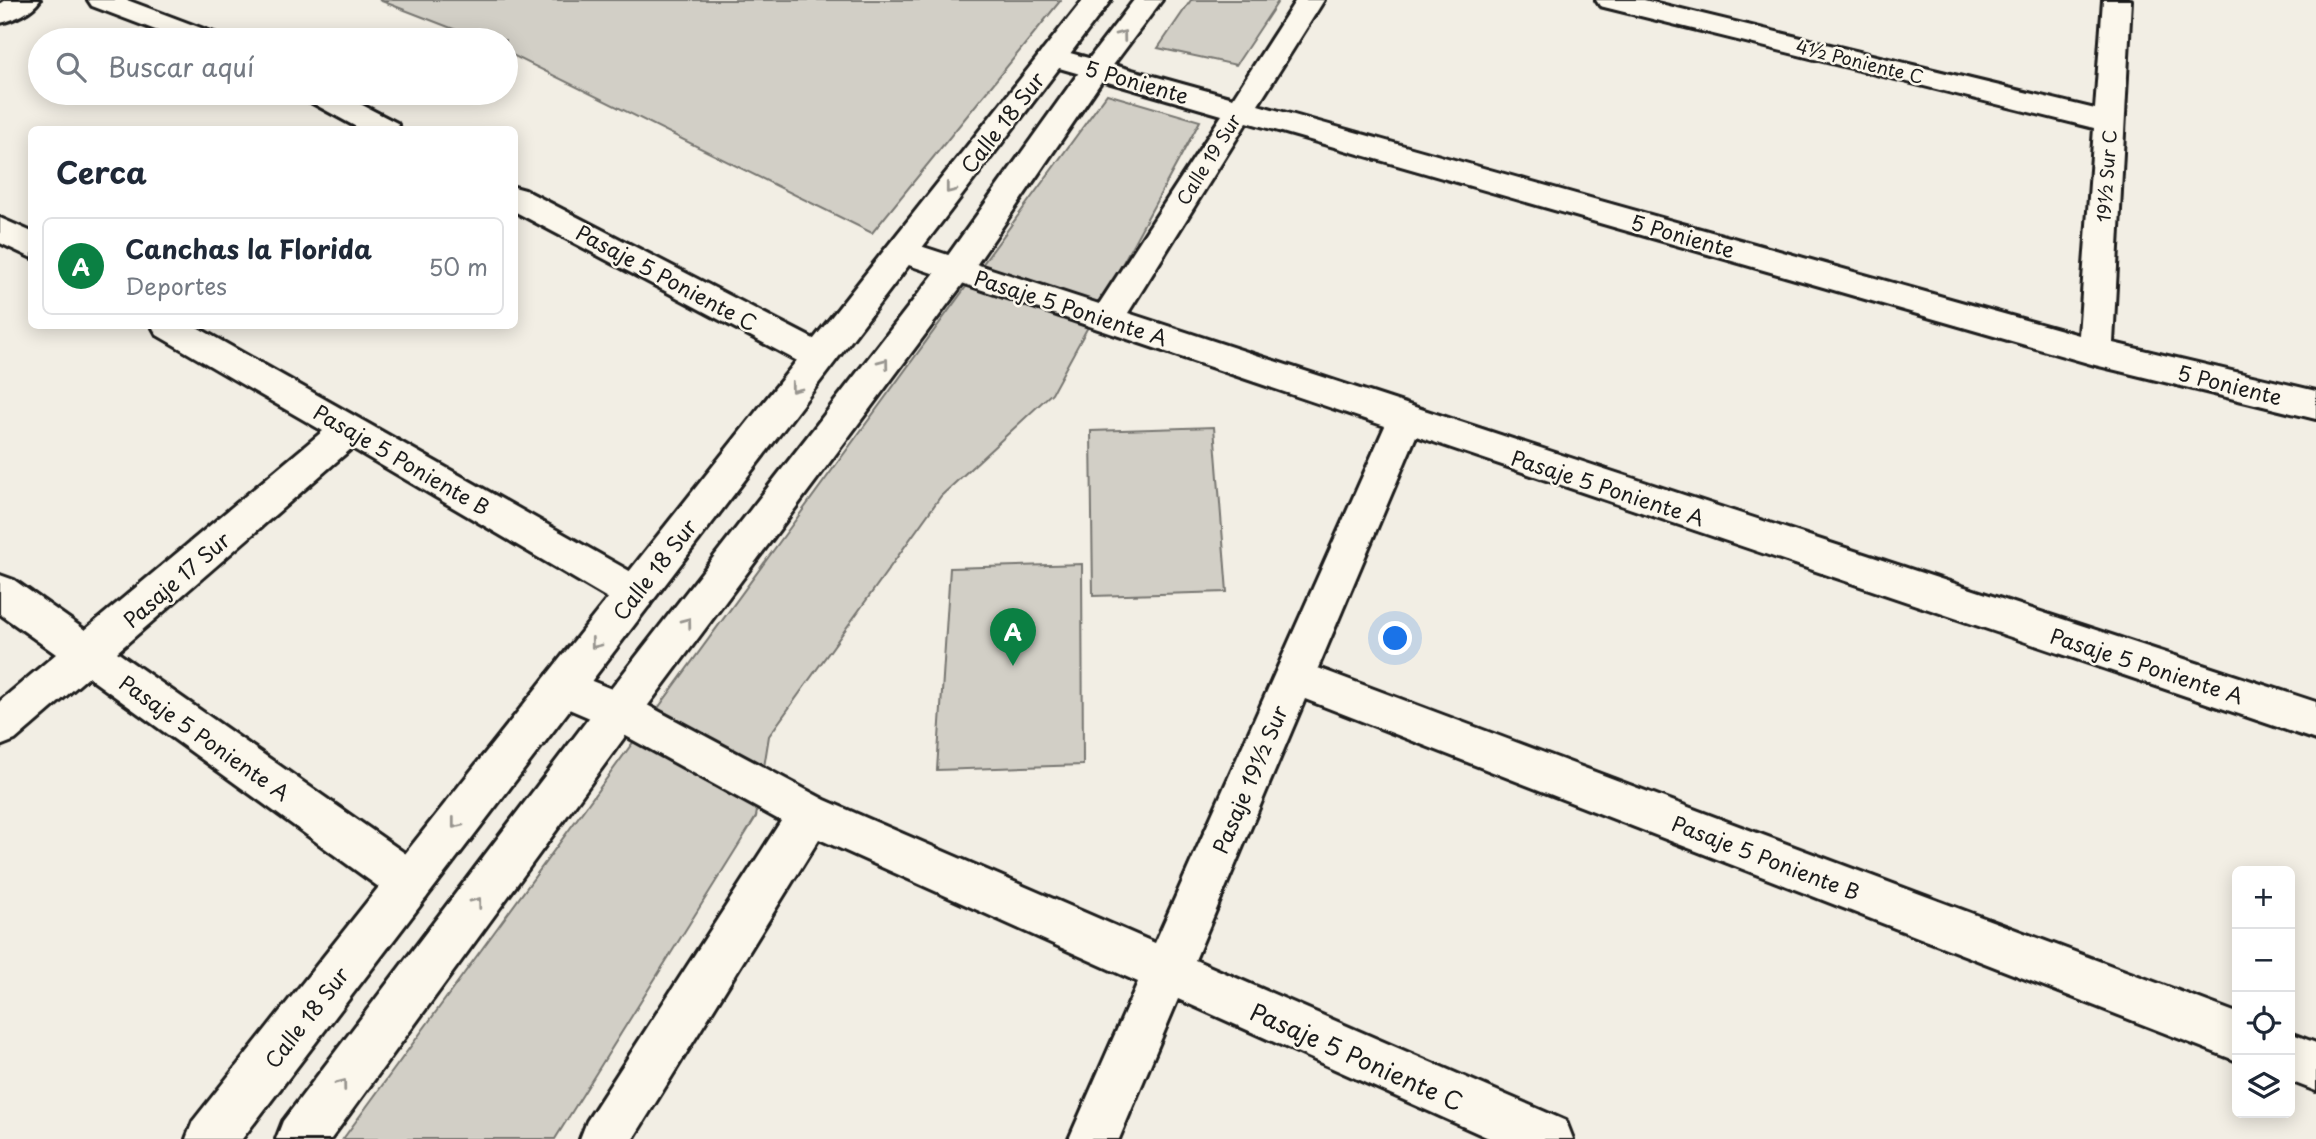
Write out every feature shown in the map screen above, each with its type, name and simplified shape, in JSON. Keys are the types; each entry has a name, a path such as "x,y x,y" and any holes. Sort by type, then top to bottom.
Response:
{"street":[{"path":"0,15 26,0"},
{"path":"102,0 176,28"},
{"name":"Calle 18 Sur","path":"211,1139 1097,0"},
{"name":"Calle 18 Sur","path":"301,1139 619,711 956,269 1148,0"},
{"name":"Calle 19 Sur","path":"1107,319 1310,0"},
{"name":"4½ Poniente C","path":"1610,0 2110,122"},
{"name":"19½ Sur C","path":"2095,352 2117,0"},
{"name":"5 Poniente","path":"1052,57 2095,352 2316,405"},
{"path":"339,105 379,126"},
{"name":"Pasaje 5 Poniente C","path":"518,199 819,357"},
{"path":"0,229 28,245"},
{"name":"Pasaje 5 Poniente A","path":"902,251 2316,721"},
{"name":"Pasaje 5 Poniente B","path":"174,329 635,594"},
{"name":"Pasaje 19½ Sur","path":"1094,1139 1405,420"},
{"name":"Pasaje 17 Sur","path":"0,727 350,429"},
{"name":"Pasaje 5 Poniente A","path":"0,592 410,883"},
{"name":"Pasaje 5 Poniente B","path":"1294,677 2232,1035"},
{"name":"Pasaje 5 Poniente C","path":"562,687 619,711 810,814 1548,1139"},
{"path":"605,1139 810,814"},
{"path":"2295,1059 2316,1067"}],"shaded area":[{"path":"379,0 1061,0 872,233 518,58 518,28 451,28"},
{"path":"1191,0 1279,0 1236,65 1158,48"},
{"path":"1107,94 1200,121 1052,393 941,496 769,736 756,817 555,1139 343,1139"},
{"path":"1214,427 1227,592 1093,596 1091,431"},
{"path":"1082,564 1083,765 937,770 950,568"}],"place":[{"name":"Canchas la Florida","path":"1013,666"}]}
